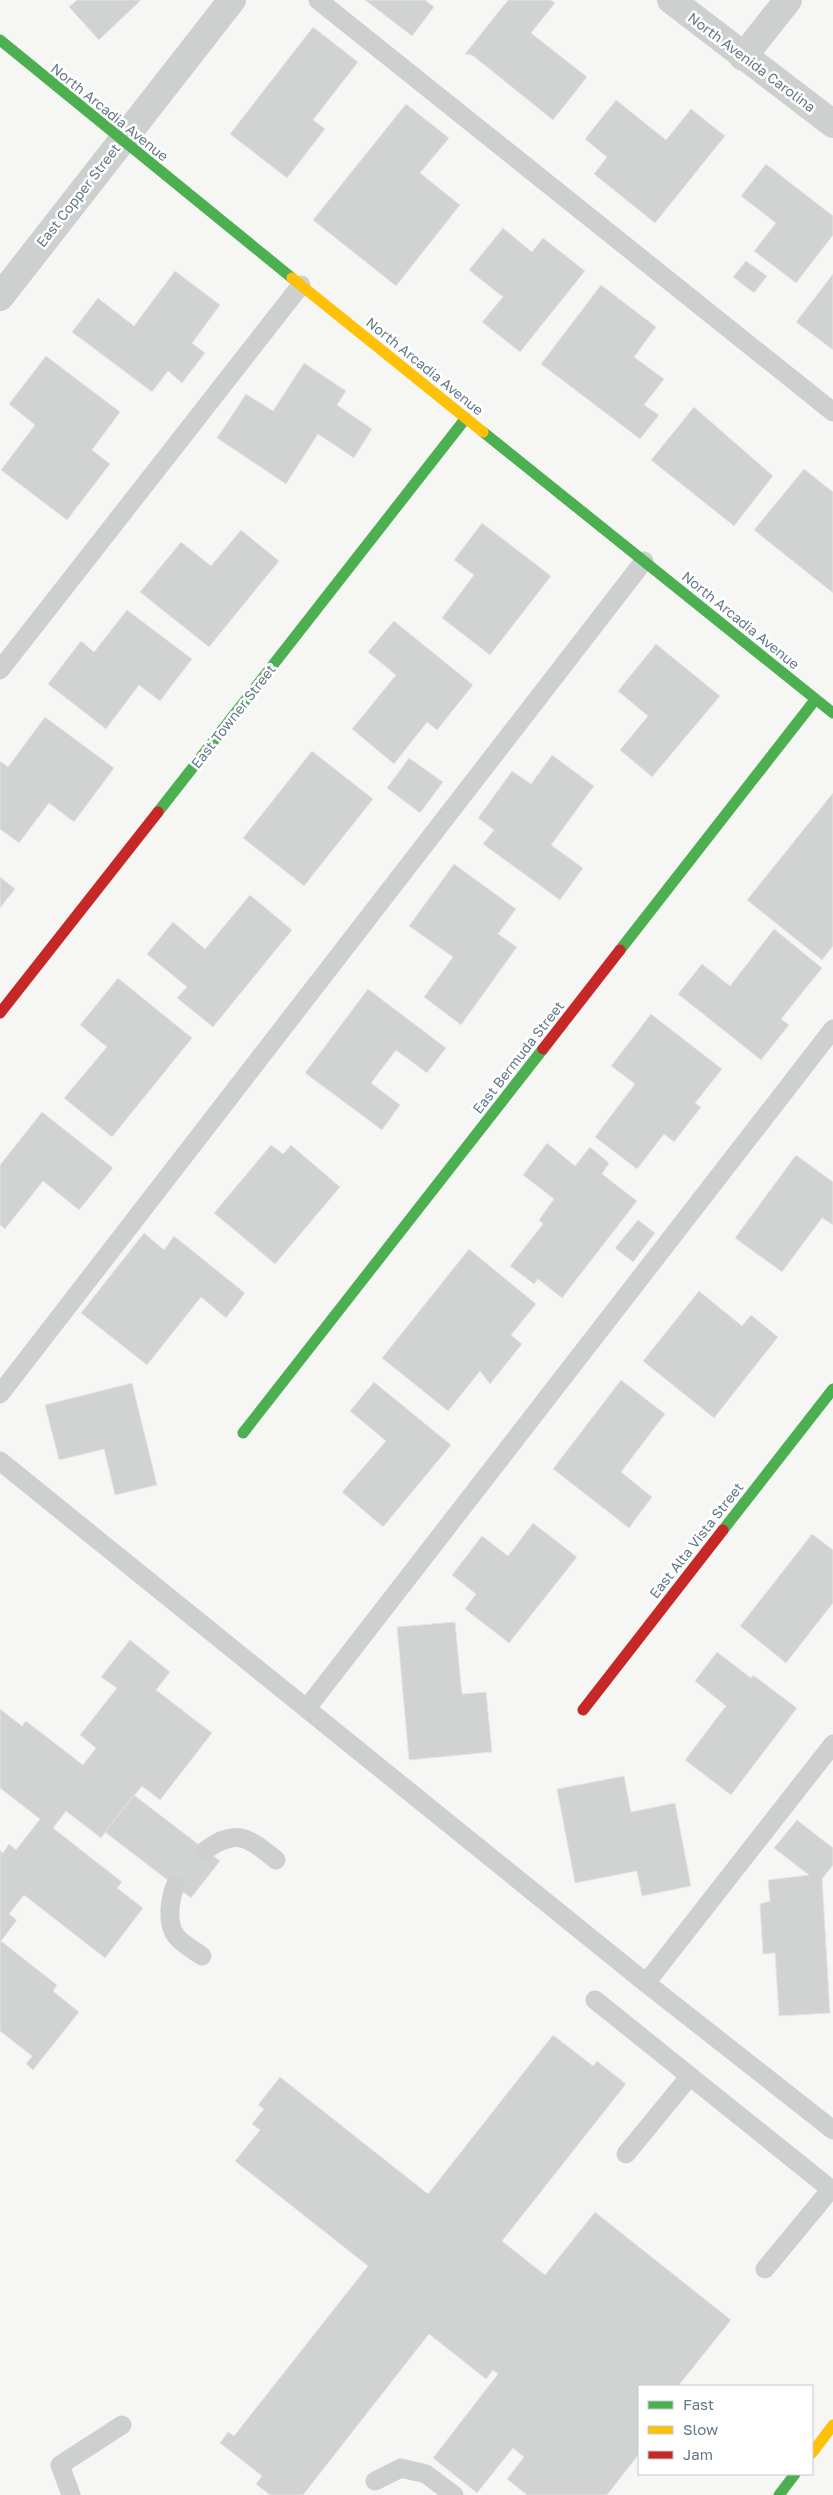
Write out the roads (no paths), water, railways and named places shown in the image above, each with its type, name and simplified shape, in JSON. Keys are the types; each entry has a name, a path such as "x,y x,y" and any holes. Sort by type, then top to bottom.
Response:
{"street":[{"name":"East Copper Street","path":"0,296 120,140 232,0"},
{"name":"North Avenida Carolina","path":"671,0 744,58 833,124"},
{"path":"744,58 788,0"},
{"name":"North Arcadia Avenue","path":"0,40 120,140 833,714"},
{"name":"East Towner Street","path":"0,1013 466,418"},
{"name":"East Bermuda Street","path":"243,1433 815,700"},
{"name":"East Alta Vista Street","path":"583,1710 833,1389"},
{"path":"813,2452 833,2425"},
{"path":"779,2495 794,2475"}],"lane":[{"path":"318,0 833,412"},
{"path":"0,670 301,285"},
{"path":"0,1394 644,561"},
{"path":"306,1708 833,1029"},
{"path":"0,1461 646,1983 833,2130"},
{"path":"646,1983 833,1744"},
{"path":"206,1850 230,1837 250,1839 276,1860"},
{"path":"175,1886 170,1900 171,1923 176,1937 202,1956"},
{"path":"594,2000 832,2190 765,2268"},
{"path":"626,2154 690,2076"},
{"path":"71,2495 60,2465 122,2425"},
{"path":"375,2481 401,2468 426,2474 454,2495"}]}
